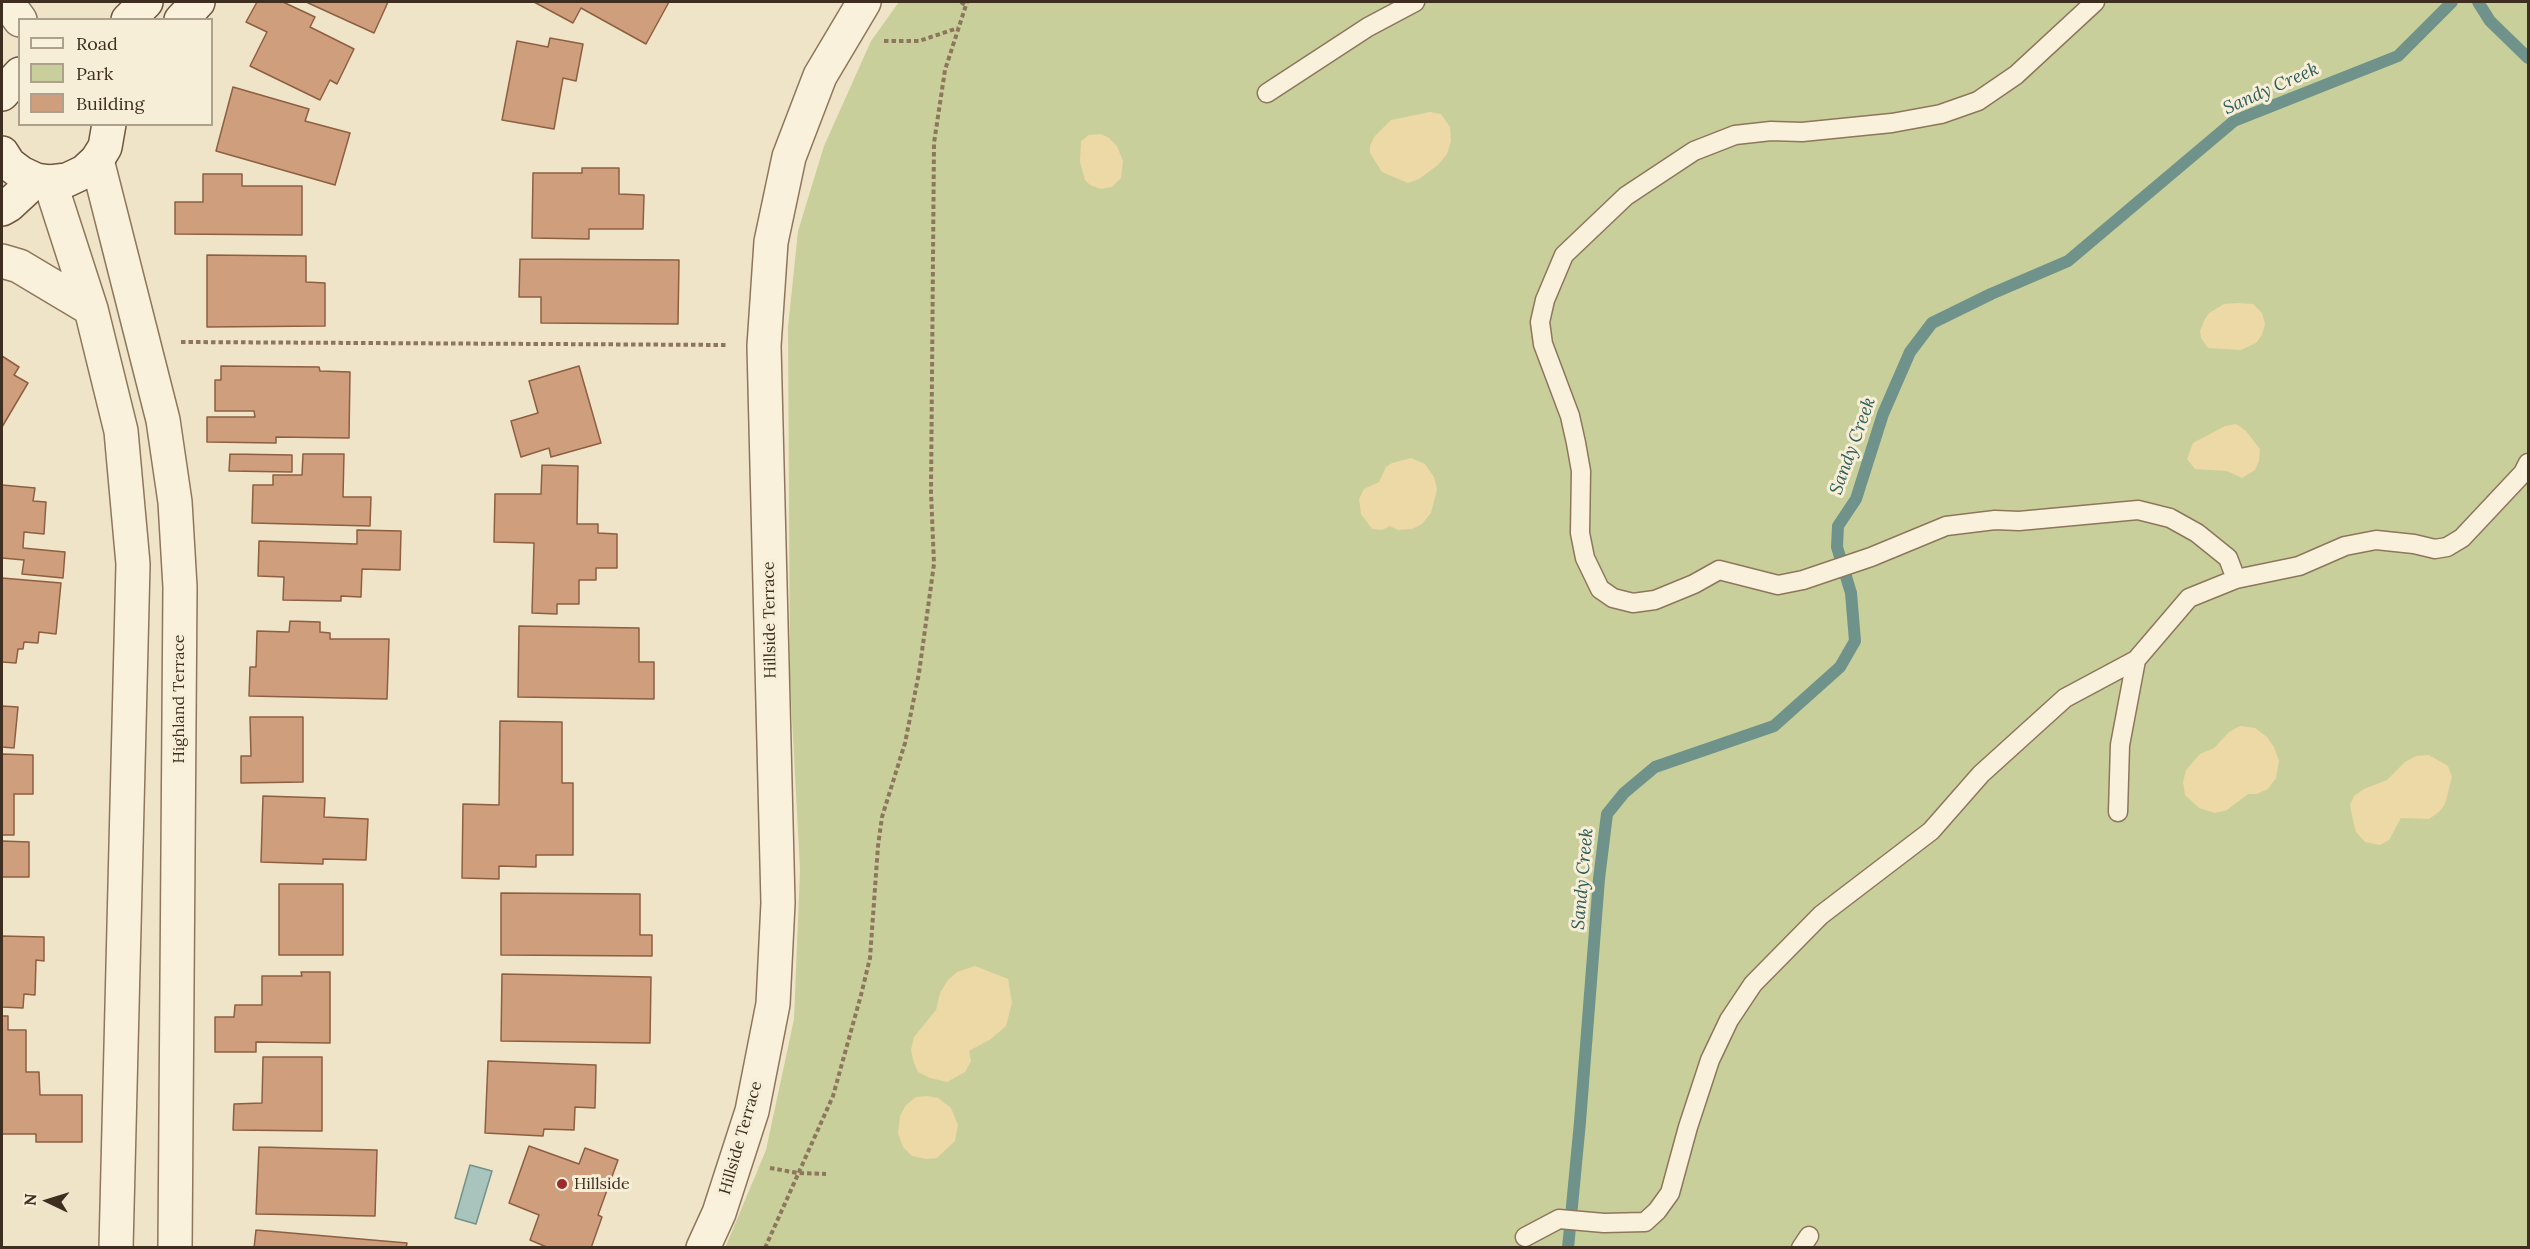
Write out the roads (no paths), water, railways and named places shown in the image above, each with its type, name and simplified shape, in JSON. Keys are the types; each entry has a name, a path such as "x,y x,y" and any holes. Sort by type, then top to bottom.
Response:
{"street":[{"path":"7,2 19,18"},
{"path":"130,18 146,2"},
{"path":"183,18 198,2"},
{"name":"Hillside Terrace","path":"703,1248 719,1213 752,1111 772,1004 778,903 764,346 771,242 793,147 820,76 864,2"},
{"path":"2,153 9,164 21,174 43,181 67,180 84,172 97,160 105,147 109,126"},
{"name":"Highland Terrace","path":"97,160 163,420 175,502 180,587 175,1248"},
{"path":"2,208 43,181"},
{"path":"43,181 91,309 120,431 133,564 116,1248"},
{"path":"2,261 20,266 91,309"}],"lane":[{"path":"1267,93 1368,27 1415,2"},
{"path":"2095,2 2016,75 1978,101 1941,114 1892,123 1802,132 1771,131 1735,135 1694,151 1626,196 1564,255 1545,300 1540,322 1543,344 1570,416 1576,443 1581,471 1580,533 1585,558 1600,589 1613,598 1633,603 1655,600 1694,584 1719,570 1778,585 1803,580 1871,557 1946,526 1995,520 2019,521 2138,510 2170,518 2197,533 2228,558 2236,579"},
{"path":"1525,1237 1559,1219 1604,1223 1645,1222 1657,1211 1670,1193 1710,1060 1729,1020 1753,984 1821,915 1931,831 1981,774 2065,698 2136,660 2189,598 2236,579 2299,566 2345,546 2376,540 2435,549 2447,547 2462,538 2523,473 2529,463"},
{"path":"2118,812 2120,745 2136,660"}],"water":[{"path":"470,1165 492,1171 476,1224 455,1218"}],"waterway":[{"name":"Sandy Creek","path":"1568,1248 1599,879 1607,814 1624,793 1655,767 1774,726 1840,667 1855,641 1851,593 1837,547 1838,526 1856,499 1883,414 1910,352 1932,323 1991,294 2068,261 2234,121 2398,56 2452,2"},
{"path":"2478,2 2490,21 2528,58"}],"place":[{"name":"Hillside","path":"562,1184"}]}
